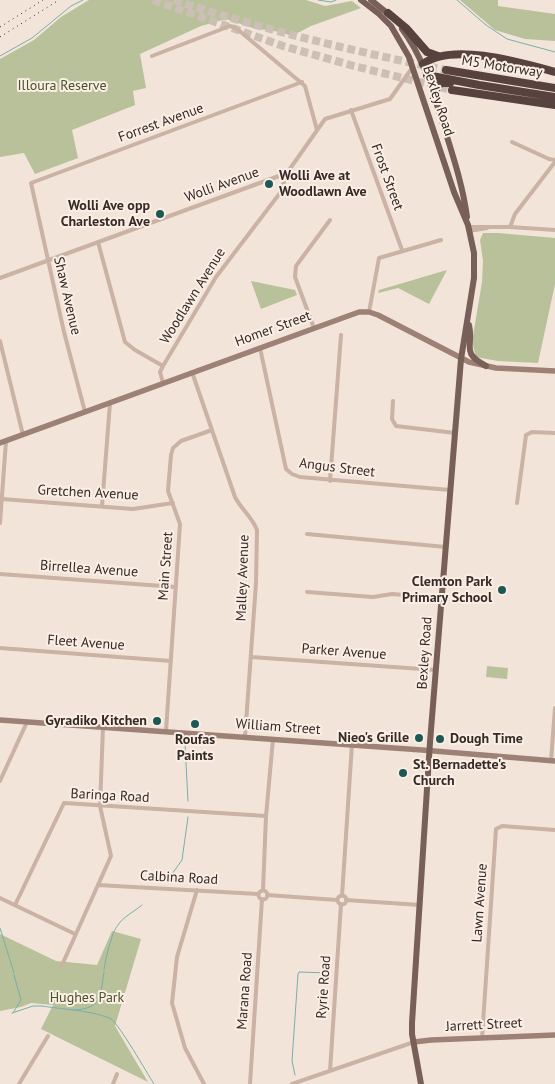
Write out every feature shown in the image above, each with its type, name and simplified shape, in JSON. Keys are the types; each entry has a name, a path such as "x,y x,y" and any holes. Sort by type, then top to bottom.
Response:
{"highway":[{"path":"388,13 406,28 427,52 440,56"},
{"path":"423,64 440,56 460,54 486,56 555,72"},
{"name":"M5 Motorway","path":"446,70 555,88"},
{"path":"427,75 464,83 555,97"},
{"path":"434,98 435,90 440,84 447,82 464,83"},
{"path":"452,90 555,105"}],"main road":[{"name":"Bexley Road","path":"371,0 388,13 403,29 423,64 460,181 474,253 461,359 450,490 412,1023 421,1084"},
{"name":"Bexley Road","path":"361,1 379,14 390,26 404,45 417,72 454,192 468,228"},
{"path":"403,29 415,57 417,72"},
{"path":"417,72 423,64"},
{"path":"417,72 427,75"},
{"path":"467,319 470,328 470,352 475,359 486,366"}],"street":[{"path":"152,56 230,26 236,28 302,82 305,86 317,130"},
{"name":"Wolli Avenue","path":"0,278 282,175 289,171 327,118 390,99 417,72"},
{"name":"Forrest Avenue","path":"30,185 302,82"},
{"name":"Frost Street","path":"351,110 402,250"},
{"path":"510,227 513,217 555,161 512,142"},
{"name":"Woodlawn Avenue","path":"163,383 160,372 163,366 216,277 280,193 284,182 282,175"},
{"name":"Shaw Avenue","path":"30,185 84,412"},
{"path":"314,328 294,271 330,220"},
{"path":"468,228 510,227 555,230"},
{"path":"441,240 379,258 369,312 383,317 461,359 486,366 555,371"},
{"path":"98,242 126,342 135,350 163,366"},
{"name":"Homer Street","path":"3,442 354,313 369,312"},
{"path":"330,481 342,335"},
{"path":"0,341 23,434"},
{"name":"Angus Street","path":"260,348 286,469 292,474 300,477 330,481 450,490"},
{"name":"Malley Avenue","path":"192,372 235,497 254,522 257,530 256,582 245,737"},
{"path":"393,401 392,419 396,426 455,433"},
{"path":"102,506 110,402"},
{"name":"Main Street","path":"166,731 180,524 168,491 171,455 174,448 181,441 212,430"},
{"path":"517,502 526,435 532,432 555,433"},
{"path":"0,523 3,442"},
{"name":"Gretchen Avenue","path":"2,499 138,508 173,503"},
{"path":"307,534 446,547"},
{"name":"Birrellea Avenue","path":"0,574 176,587"},
{"path":"308,592 373,597 392,594 442,598"},
{"name":"Fleet Avenue","path":"0,648 171,661"},
{"name":"Parker Avenue","path":"251,657 436,670"},
{"path":"553,761 555,708"},
{"name":"William Street","path":"0,720 352,744 553,761"},
{"path":"0,781 27,722"},
{"path":"62,965 111,856 100,806 103,727"},
{"path":"267,895 266,891 263,890 266,816 273,739"},
{"path":"352,744 342,896 346,900 420,905"},
{"name":"Baringa Road","path":"15,905 64,803 266,816"},
{"name":"Lawn Avenue","path":"482,1038 496,829 502,826 555,830"},
{"name":"Calbina Road","path":"98,885 258,894"},
{"path":"197,890 176,957 172,1003 185,1048 204,1084"},
{"path":"263,890 258,894 262,899 267,895 337,900 341,904 345,903 346,900"},
{"path":"337,900 339,896 342,896"},
{"path":"0,898 75,934"},
{"name":"Marana Road","path":"250,1084 262,899"},
{"name":"Ryrie Road","path":"330,1071 341,904"},
{"name":"Jarrett Street","path":"414,1042 555,1034"},
{"path":"19,1084 48,1036"},
{"path":"292,1084 414,1042"},
{"path":"113,1084 117,1074"}],"green space":[{"name":"Illoura Reserve","path":"89,0 306,0 325,6 352,1 361,8 311,26 292,36 280,32 253,28 226,19 201,26 140,54 146,88 133,91 135,105 72,130 78,158 35,174 24,153 0,157 0,59 34,40 61,17"},
{"path":"460,0 498,0 498,6 555,14 555,41 525,39 495,30"},
{"path":"483,233 555,238 555,284 538,363 498,361 476,357 472,342 482,282 483,261 480,240"},
{"path":"447,270 429,304 398,288 378,293 379,290"},
{"path":"251,281 295,290 297,295 261,309"},
{"path":"487,666 508,668 507,679 486,677"},
{"name":"Hughes Park","path":"112,931 141,939 115,1026 148,1082 41,1029 53,1005 31,1003 0,1011 0,934 56,961 97,965"}],"waterway":[{"path":"0,56 32,38 71,6 83,0"},
{"path":"318,0 331,2 336,0"},
{"path":"457,0 486,25 507,39 555,52"},
{"path":"185,744 188,801"},
{"path":"167,881 182,860 188,817"},
{"path":"104,970 113,933 123,919 142,905"},
{"path":"0,928 14,973"},
{"path":"73,1010 90,1007 98,1000 104,972"},
{"path":"295,1075 292,1061 298,974 299,972 330,973"},
{"path":"13,1013 21,1000 14,975"},
{"path":"12,1013 33,1006 42,1006 87,1012 111,1019 154,1084"}],"tunnel":[{"path":"153,0 283,46 452,90"},
{"path":"174,0 241,21 309,39 446,70"}],"railway":[{"path":"0,27 43,0"},
{"path":"0,37 59,0"}],"place":[{"name":"Wolli Ave at Woodlawn Ave","path":"269,184"},
{"name":"Wolli Ave opp Charleston Ave","path":"160,214"},
{"name":"Clemton Park Primary School","path":"502,590"},
{"name":"Gyradiko Kitchen","path":"157,721"},
{"name":"Roufas Paints","path":"195,724"},
{"name":"Nieo's Grille","path":"419,738"},
{"name":"Dough Time","path":"440,739"},
{"name":"St. Bernadette's Church","path":"403,773"}]}
